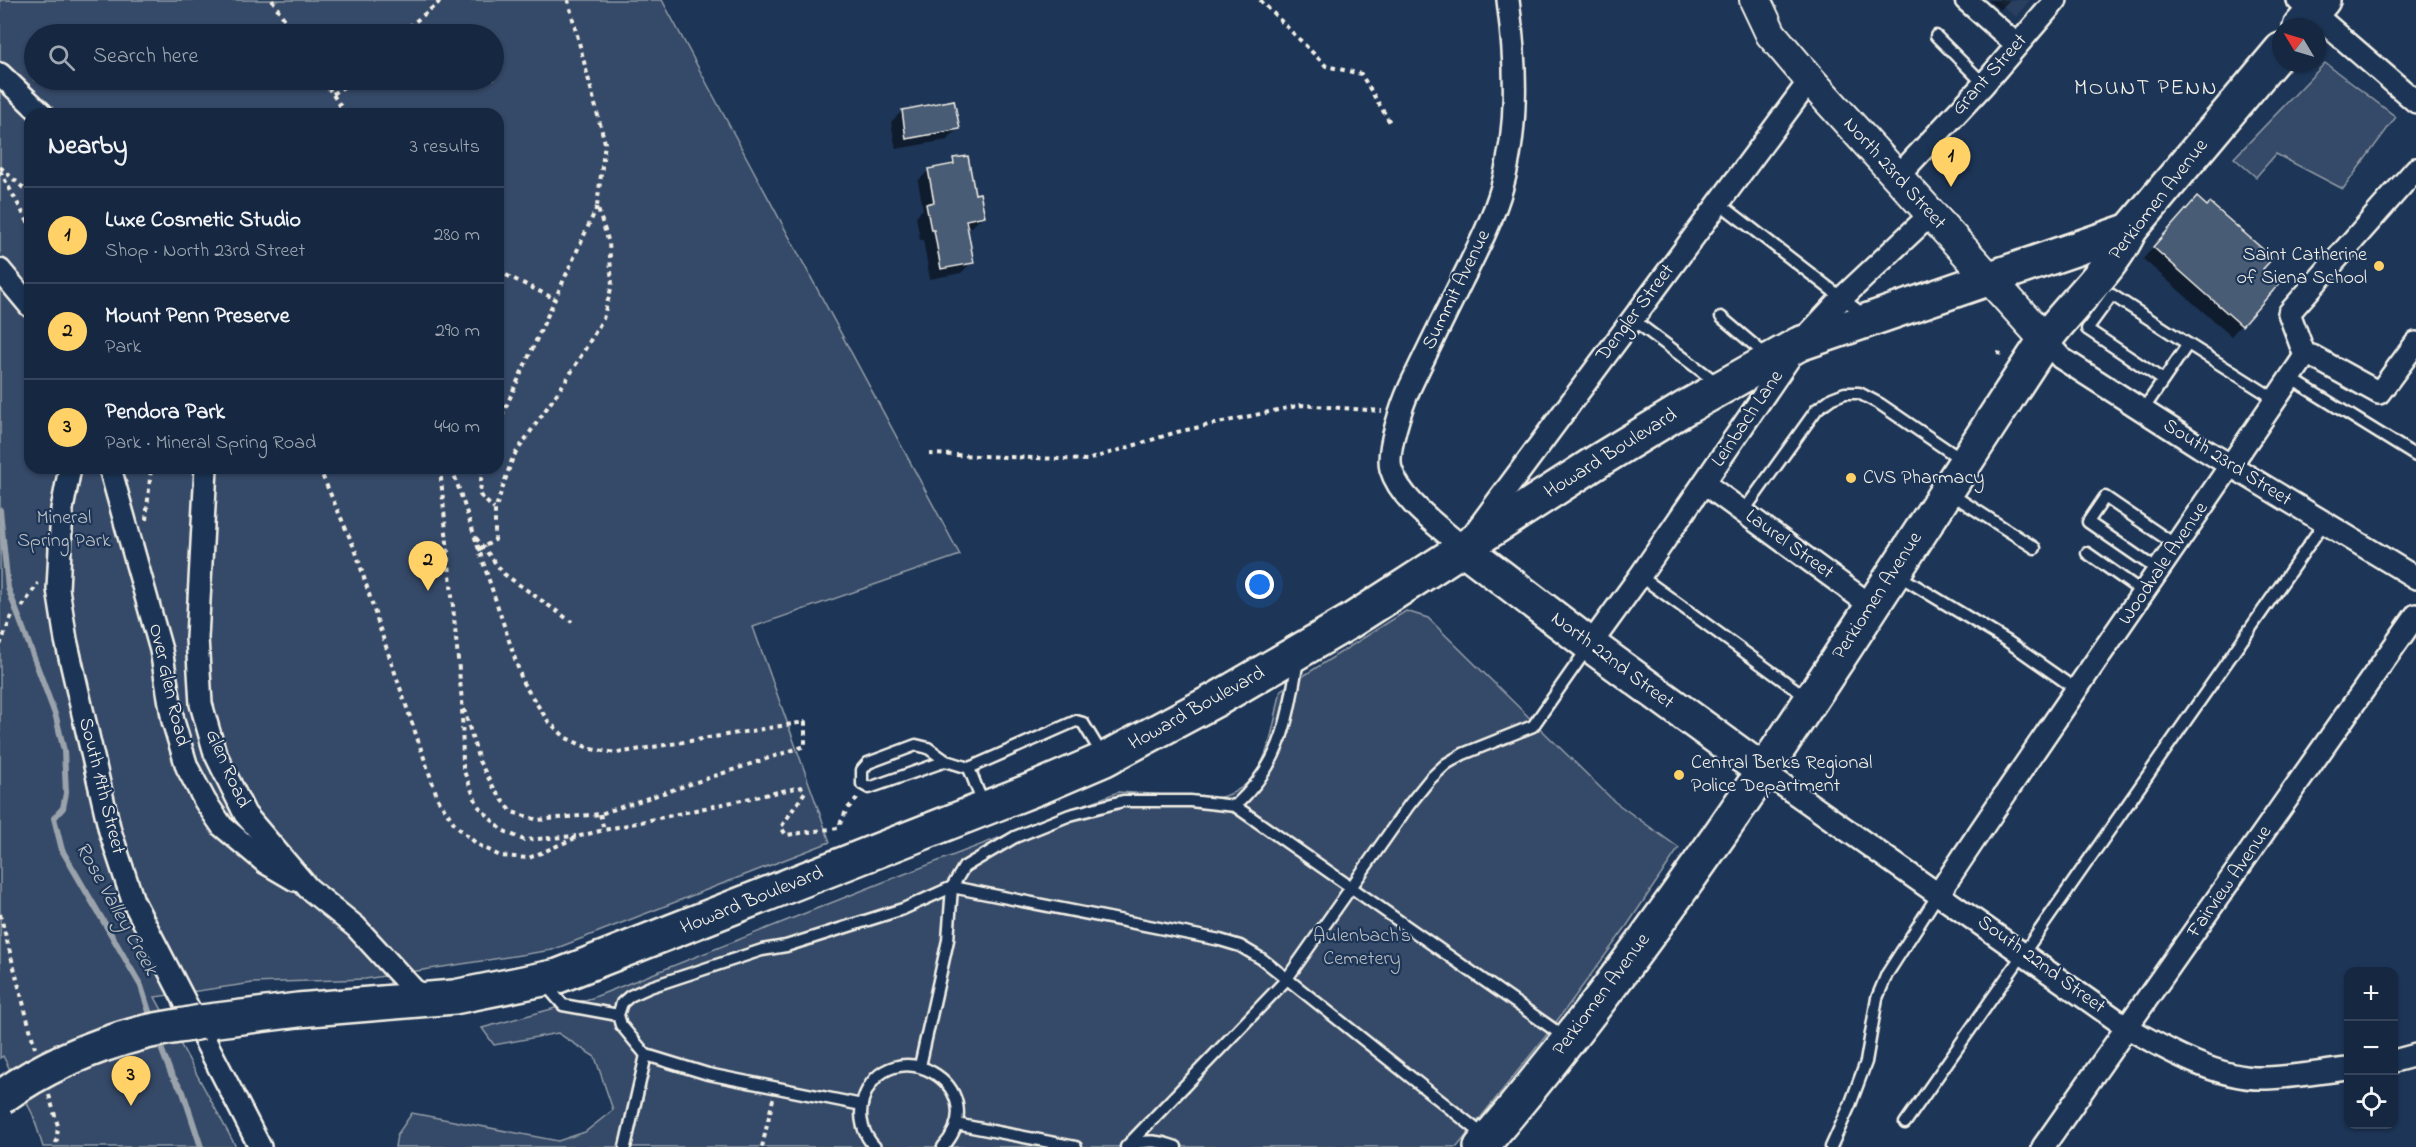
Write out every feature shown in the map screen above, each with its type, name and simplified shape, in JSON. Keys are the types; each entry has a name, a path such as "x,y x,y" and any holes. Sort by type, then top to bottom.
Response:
{"main road":[{"name":"North 23rd Street","path":"1755,0 1771,34 1810,80 2045,340"},
{"name":"Perkiomen Avenue","path":"1485,1143 1569,1040 1635,953 1763,771 1809,699 1873,607 1945,490 2045,340 2122,249 2130,230 2272,61"},
{"name":"Howard Boulevard","path":"0,1098 19,1085 91,1050 142,1033 262,1013 454,997 542,980 605,959 985,809 1105,759 1169,727 1300,651 1598,461 1786,352 1869,319 2130,230"},
{"name":"North 22nd Street","path":"1463,548 1590,645 1763,771"}],"street":[{"name":"Summit Avenue","path":"1463,548 1413,503 1391,468 1395,427 1400,412 1486,232 1502,187 1514,123 1515,95 1514,46 1508,0"},
{"path":"1966,0 2017,45"},
{"name":"Grant Street","path":"1898,176 1984,84 2056,0"},
{"path":"2308,10 2416,102"},
{"path":"0,74 36,108"},
{"name":"Dengler Street","path":"1463,548 1631,318 1810,80"},
{"path":"2416,169 2289,313 2305,356 2312,356 2379,393 2416,343"},
{"name":"Leinbach Lane","path":"1590,645 1705,484 1786,352 1931,214"},
{"path":"0,270 24,299"},
{"name":"South 23rd Street","path":"2045,340 2061,358 2230,466 2416,578"},
{"name":"Woodvale Avenue","path":"1939,893 2305,356"},
{"name":"South 19th Street","path":"69,474 62,508 58,589 66,640 110,831 133,901 260,1147"},
{"name":"Over Glen Road","path":"112,474 161,650 173,721 187,767 205,801 222,826 266,863 308,888"},
{"name":"Glen Road","path":"206,474 197,638 201,704 215,753 245,814 308,888 356,927 423,1000"},
{"name":"Laurel Street","path":"1705,484 1873,607"},
{"name":"Fairview Avenue","path":"2043,1147 2416,615"},
{"name":"South 22nd Street","path":"1763,771 2025,953 2128,1028 2174,1055 2203,1066 2264,1079 2344,1070"},
{"path":"2398,1060 2416,1055"}],"lane":[{"path":"1936,36 1984,84"},
{"path":"1719,203 1869,319"},
{"path":"2163,380 2087,329 2112,295 2275,399"},
{"path":"1721,317 1786,352"},
{"path":"1631,318 1723,387"},
{"path":"2143,410 2188,344"},
{"path":"2290,378 2416,456"},
{"path":"1743,512 1817,409 1832,398 1845,393 1859,393 1880,404 1964,462"},
{"path":"1945,490 2035,548"},
{"path":"2159,571 2088,522 2105,497 2177,546"},
{"path":"1905,1123 2324,523"},
{"path":"2087,553 2144,593"},
{"path":"1895,573 2007,641 2077,690"},
{"path":"1640,576 1809,699"},
{"path":"1126,1147 1286,980 1353,888 1409,805 1430,779 1446,764 1462,754 1533,726 1590,645"},
{"path":"1234,806 1248,794 1277,751 1288,719 1300,651"},
{"path":"946,761 869,788 862,784 862,770 868,763 916,745 928,748 946,761 969,768 1076,721 1083,723 1105,759"},
{"path":"969,768 985,809"},
{"path":"920,1066 948,940 951,887 964,867 1015,837 1070,815 1123,801 1190,801 1234,806 1569,1040"},
{"path":"862,1106 708,1074 646,1055 621,1024 618,1015 622,1003 630,996 650,987 762,950 786,946 903,909 951,887 1221,940 1248,950 1262,959 1485,1143"},
{"path":"1831,1147 1866,1062 1877,998 1887,974 1939,893"},
{"path":"542,980 563,1005 618,1015"},
{"path":"625,1147 646,1055"},
{"path":"875,1147 865,1133 861,1120 867,1090 883,1074 904,1065 920,1066 934,1071 954,1094 957,1109 956,1124 950,1139 943,1147"},
{"path":"956,1124 1076,1147"},
{"path":"1126,1147 1142,1141 1159,1141 1176,1147"}],"path":[{"path":"272,0 288,24"},
{"path":"412,24 442,0"},
{"path":"504,411 597,206 605,143 568,0"},
{"path":"1260,0 1326,66 1361,74 1391,124"},
{"path":"330,90 342,108"},
{"path":"333,94 339,90"},
{"path":"0,169 24,189"},
{"path":"0,169 24,215"},
{"path":"478,550 495,540 495,510 513,457 569,376 603,319 612,285 609,243 597,206"},
{"path":"504,275 555,299"},
{"path":"928,454 1087,460 1177,432 1300,405 1400,412"},
{"path":"323,474 356,552 438,799 456,826 477,844 500,856 529,858 580,836 801,787 805,792 781,827 786,835 838,828 847,809 869,788"},
{"path":"441,474 462,702 463,769 478,806 502,830 524,840 580,836"},
{"path":"454,474 523,683 548,721 566,738 591,749 616,753 805,722 806,746 600,814 538,819 512,812 495,790 479,761 462,702"},
{"path":"482,474 480,495 495,510"},
{"path":"473,535 504,574 572,622"},
{"path":"0,645 12,616"},
{"path":"600,814 604,830"},
{"path":"0,914 38,1059"},
{"path":"762,1147 775,1089"},
{"path":"48,1092 58,1126 56,1147"}],"shaded area":[{"path":"1996,0 2030,0 2016,17"}],"green space":[{"name":"Mineral Spring Park","path":"0,0 662,0 960,555 753,627 830,842 552,950 365,979 253,983 155,997 236,1147 43,1147 33,1115 3,1056 0,1058"},
{"path":"2326,64 2396,117 2343,189 2276,154 2256,177 2234,158 2316,72 2326,72"},
{"name":"Aulenbach's Cemetery","path":"1406,611 1428,618 1615,802 1679,848 1626,927 1545,1037 1457,1147 395,1147 397,1135 412,1113 558,1141 585,1132 613,1110 595,1057 558,1033 494,1045 482,1028 592,998 1118,792 1215,798 1233,793 1257,772 1264,757 1270,741 1281,690"}],"building":[{"path":"954,100 960,129 906,139 902,110"},
{"path":"968,156 975,194 980,193 985,216 966,220 974,263 941,269 934,230 931,230 926,204 934,202 928,169 954,164 953,158"},
{"path":"2197,197 2207,206 2210,203 2273,258 2263,269 2280,283 2242,326 2153,247"}],"waterway":[{"name":"Rose Valley Creek","path":"0,510 8,588 56,717 64,751 66,793 63,808 54,818 62,850 141,986 152,1021"},
{"name":"Rose Valley Creek","path":"158,1040 171,1074 183,1092 201,1147"}],"place":[{"name":"Luxe Cosmetic Studio","path":"1951,187"},
{"name":"Saint Catherine of Siena School","path":"2379,266"},
{"name":"CVS Pharmacy","path":"1851,478"},
{"name":"Mount Penn Preserve","path":"428,591"},
{"name":"Central Berks Regional Police Department","path":"1679,775"},
{"name":"Pendora Park","path":"131,1106"}],"district":[{"name":"MOUNT PENN","path":"2146,89"}]}
